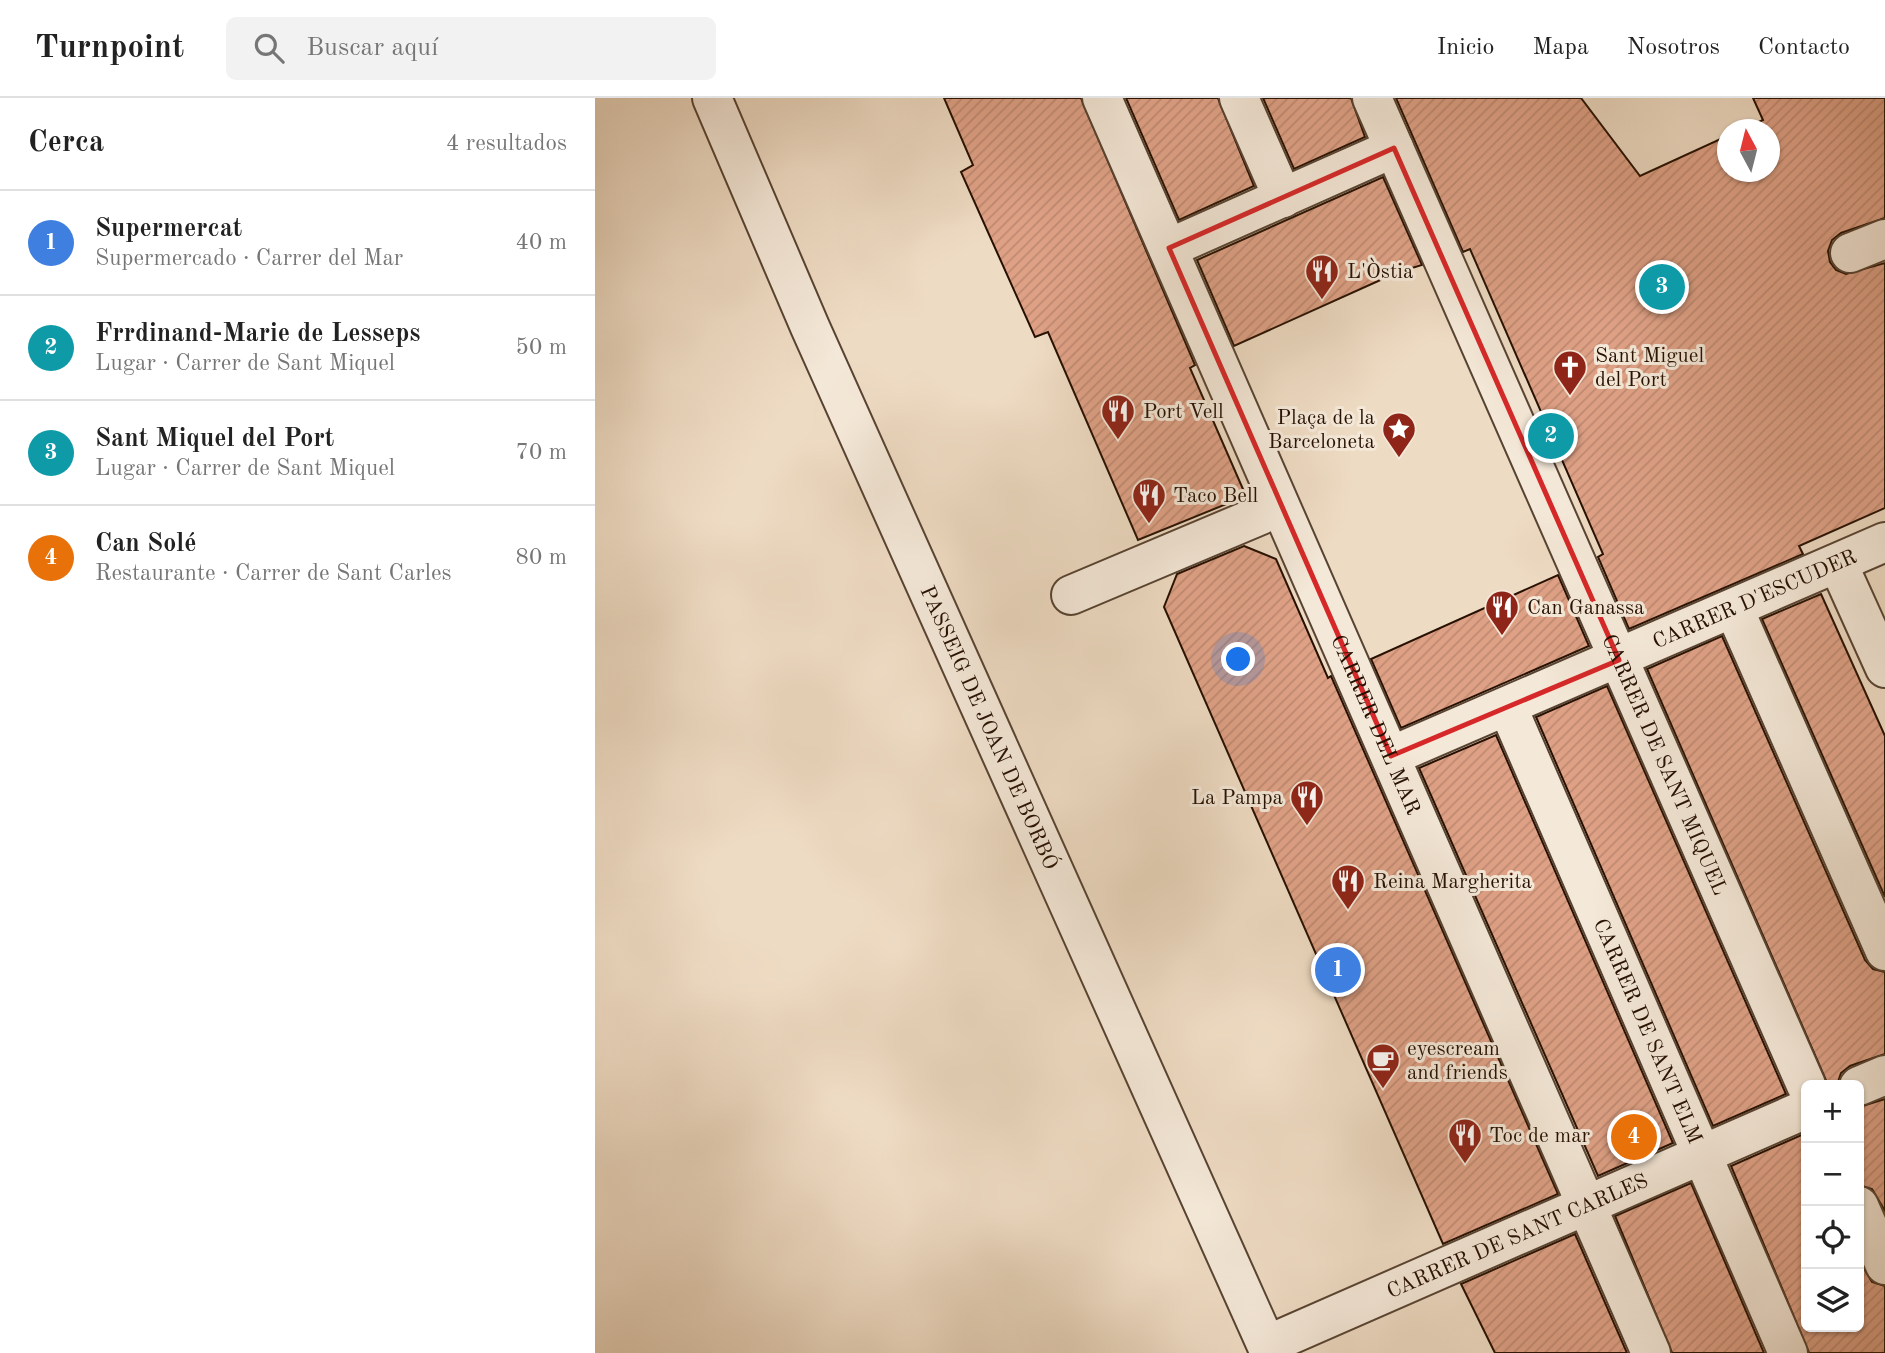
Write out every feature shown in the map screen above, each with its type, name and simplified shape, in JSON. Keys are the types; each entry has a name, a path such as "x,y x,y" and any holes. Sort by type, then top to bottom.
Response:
{"street":[{"name":"PASSEIG DE JOAN DE BORBÓ","path":"712,98 810,327 1269,1349"},
{"name":"CARRER DEL MAR","path":"1102,98 1651,1353"},
{"path":"1239,98 1283,198"},
{"name":"CARRER DE SANT MIQUEL","path":"1372,98 1804,1080"},
{"path":"1169,248 1394,148"},
{"path":"1850,253 1885,239"},
{"path":"1072,595 1261,515"},
{"name":"CARRER D'ESCUDER","path":"1391,756 1619,660 1885,542"},
{"path":"1838,564 1885,668"},
{"path":"1734,609 1885,951"},
{"name":"CARRER DE SANT ELM","path":"1508,708 1704,1153 1788,1353"},
{"path":"1864,1084 1885,1075"},
{"name":"CARRER DE SANT CARLES","path":"1269,1349 1586,1203 1801,1111"},
{"path":"1864,1217 1885,1265"}],"highlighted area":[{"path":"1394,148 1619,660 1391,756 1169,248"}],"building":[{"path":"944,98 1081,98 1195,365 1190,368 1246,496 1138,540 1048,332 1035,337 961,172 973,165"},
{"path":"1126,98 1218,98 1254,186 1179,220"},
{"path":"1263,98 1351,98 1365,137 1294,169"},
{"path":"1396,98 1581,98 1640,176 1717,141 1717,182 1780,182 1780,119 1763,119 1753,98 1885,98 1885,218 1841,233 1832,240 1828,251 1830,262 1836,270 1846,274 1885,263 1885,508 1799,546 1803,554 1629,629 1598,557 1603,554 1470,249 1463,252"},
{"path":"1383,177 1422,265 1396,273 1234,346 1197,260"},
{"path":"1244,546 1276,559 1328,678 1331,676 1558,1194 1443,1244 1164,607 1177,574"},
{"path":"1558,575 1589,646 1401,728 1371,659"},
{"path":"1821,594 1885,736 1885,897 1762,619"},
{"path":"1722,636 1865,960 1873,969 1885,972 1885,1054 1850,1066 1841,1073 1839,1080 1826,1080 1647,669"},
{"path":"1607,686 1786,1094 1713,1126 1536,717"},
{"path":"1496,735 1673,1143 1598,1176 1419,768"},
{"path":"1885,1099 1885,1211 1872,1189 1864,1187 1864,1105"},
{"path":"1801,1135 1801,1332 1864,1332 1864,1268 1872,1282 1885,1286 1885,1353 1809,1353 1731,1166"},
{"path":"1691,1183 1764,1353 1672,1353 1615,1216"},
{"path":"1575,1234 1627,1353 1495,1353 1461,1284"}],"place":[{"name":"Sant Miquel del Port","path":"1662,287"},
{"name":"L'Òstia","path":"1322,301"},
{"name":"Sant Miguel del Port","path":"1570,397"},
{"name":"Frrdinand-Marie de Lesseps","path":"1551,436"},
{"name":"Port Vell","path":"1118,441"},
{"name":"Plaça de la Barceloneta","path":"1399,459"},
{"name":"Taco Bell","path":"1149,525"},
{"name":"Can Ganassa","path":"1502,637"},
{"name":"La Pampa","path":"1307,827"},
{"name":"Reina Margherita","path":"1348,911"},
{"name":"Supermercat","path":"1338,970"},
{"name":"eyescream and friends","path":"1383,1090"},
{"name":"Can Solé","path":"1634,1137"},
{"name":"Toc de mar","path":"1465,1165"}]}
